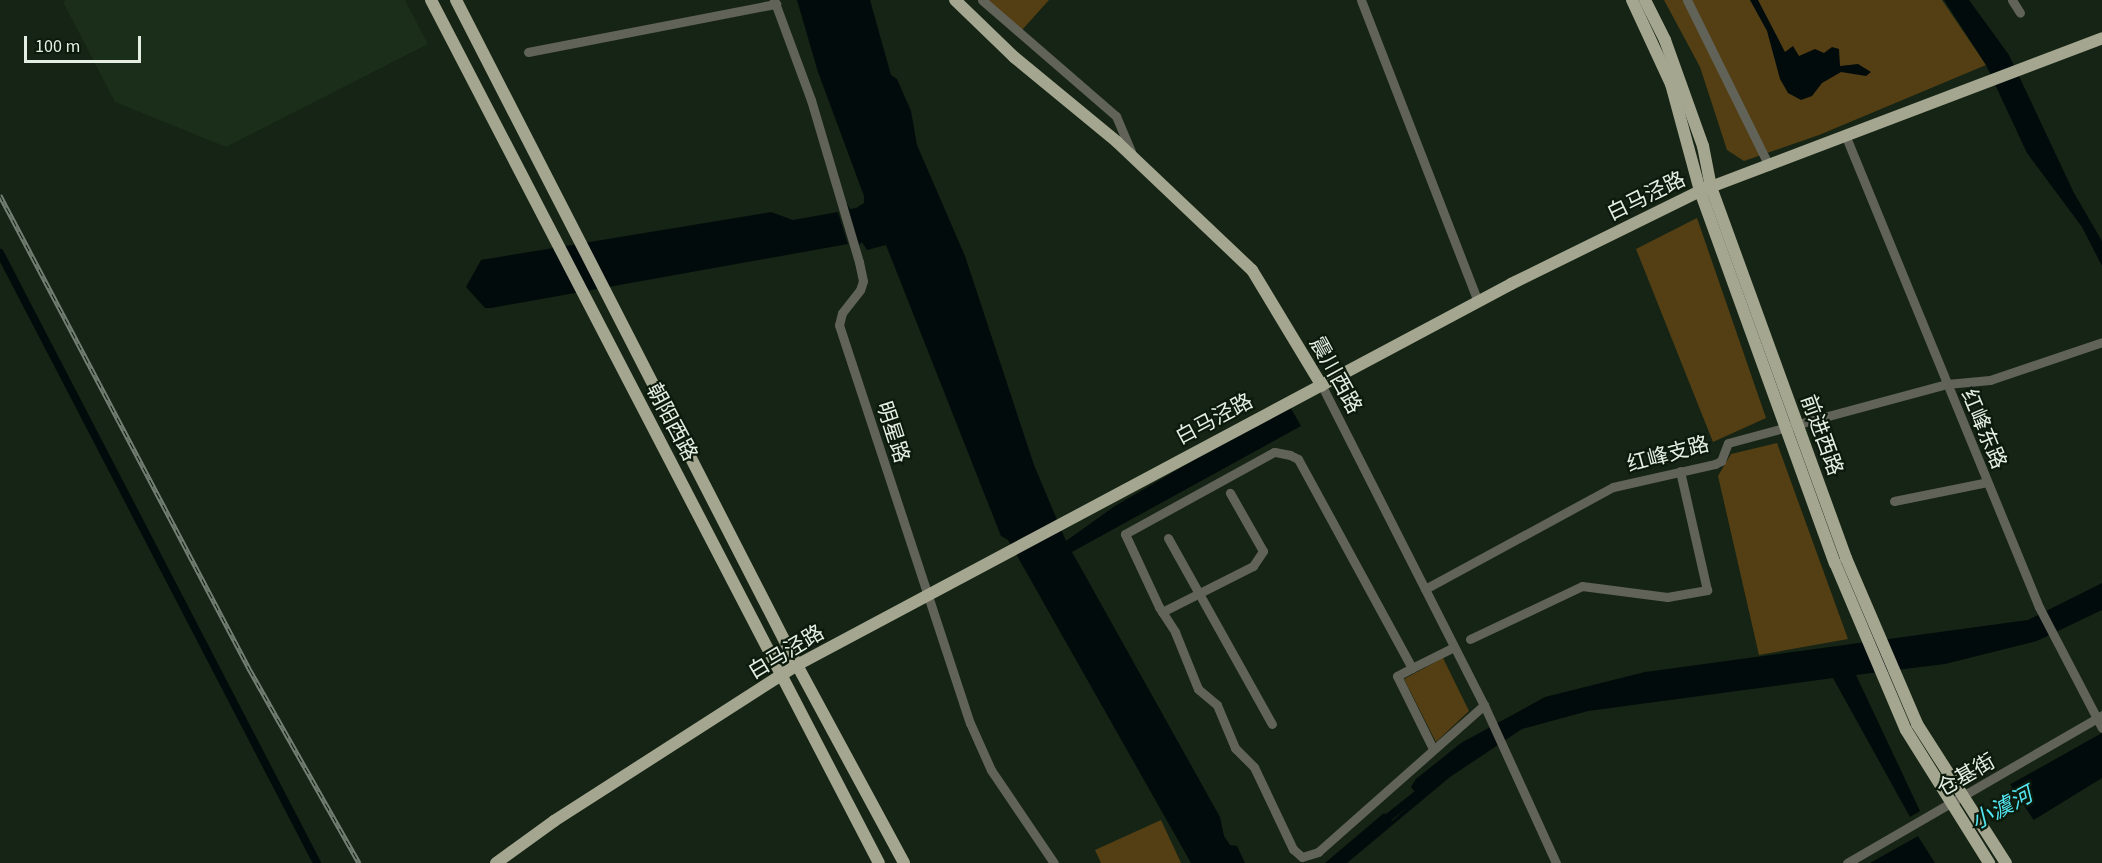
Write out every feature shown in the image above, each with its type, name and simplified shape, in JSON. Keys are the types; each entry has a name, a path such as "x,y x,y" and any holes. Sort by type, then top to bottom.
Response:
{"main road":[{"name":"朝阳西路","path":"431,0 879,863"},
{"name":"朝阳西路","path":"456,0 610,295 797,665 904,863"},
{"name":"震川西路","path":"955,0 1014,57 1133,157 1252,270 1322,386"},
{"name":"前进西路","path":"1632,0 1671,84 1706,189 1792,427 1871,632 1884,678 1906,730 1958,805 1994,845 2006,863"},
{"name":"前进西路","path":"1645,0 1665,40 1703,146 1706,189"},
{"name":"白马泾路","path":"496,863 554,821 797,665 1478,302 1706,189 1987,84 2102,38"},
{"name":"前进西路","path":"1871,632 1898,680 1917,724 1989,863"}],"street":[{"path":"982,0 1116,116 1133,157"},
{"path":"1361,0 1478,302"},
{"path":"1687,0 1769,166"},
{"path":"2012,0 2020,13"},
{"path":"528,52 775,2"},
{"name":"明星路","path":"775,2 811,100 863,281 860,290 842,312 839,325 970,723 991,770 1054,863"},
{"name":"红峰东路","path":"1846,137 2039,607 2100,722"},
{"name":"红峰支路","path":"1425,589 1614,487 1715,464 1721,460 1728,443 1947,384 1990,380 2102,342"},
{"name":"震川西路","path":"1322,386 1484,705 1556,863"},
{"path":"1412,668 1298,459 1290,455 1274,452 1125,534 1162,612 1175,632 1198,689 1217,705 1235,748 1254,767 1293,849 1302,857 1317,852 1484,705"},
{"path":"1470,639 1582,586 1667,597 1707,590 1680,471"},
{"path":"1894,501 1987,482"},
{"path":"1162,612 1253,566 1263,551 1230,493"},
{"path":"1168,538 1272,724"},
{"path":"1433,749 1397,676 1454,647"},
{"name":"仓基街","path":"1847,863 1958,805 2100,722"}],"shaded area":[{"path":"66,0 405,0 428,44 226,147 115,102 63,2"},
{"path":"987,0 1049,0 1022,30"},
{"path":"1664,0 1942,0 1986,65 1819,135 1744,161 1727,150 1700,67"},
{"path":"1697,218 1766,418 1713,442 1636,249"},
{"path":"1777,443 1848,639 1759,655 1718,476 1731,454"},
{"path":"1443,658 1469,711 1436,742 1404,679"},
{"path":"1161,820 1181,863 1101,863 1095,850"}],"water":[{"path":"797,0 870,0 891,75 897,79 911,111 917,145 965,256 1034,465 1066,541 1115,506 1289,405 1301,426 1072,552 1220,817 1224,836 1230,845 1237,846 1245,863 1191,863 1008,540 1001,536 886,245 867,250 862,242 858,246 846,202 850,209 856,208 864,203 864,196 818,72"},
{"path":"1750,0 1758,0 1785,52 1793,46 1799,56 1815,49 1824,53 1832,47 1839,49 1840,66 1858,64 1871,72 1866,76 1841,72 1822,83 1812,96 1801,100 1788,93 1780,79 1767,31"},
{"path":"1944,0 1969,0 2009,55 2074,193 2102,241 2102,266 2082,227 2027,153 1986,65"},
{"path":"771,212 793,220 838,212 848,244 491,308 485,308 466,287 481,260"},
{"path":"2102,583 2102,610 2037,641 1945,664 1856,675 1920,811 1910,817 1833,678 1588,711 1522,729 1450,777 1347,863 1325,863 1384,813 1392,821 1419,797 1411,787 1416,779 1461,743 1545,697 1645,672 2028,620"},
{"name":"小澞河","path":"2102,733 2102,778 2022,827 1957,863 1870,863"}],"pier":[{"path":"2008,781 2035,822 1960,863 1935,863 1916,833"}],"waterway":[{"path":"0,253 317,863"},
{"path":"1380,824 1424,789"}],"railway":[{"path":"0,195 250,670 359,863"}]}
